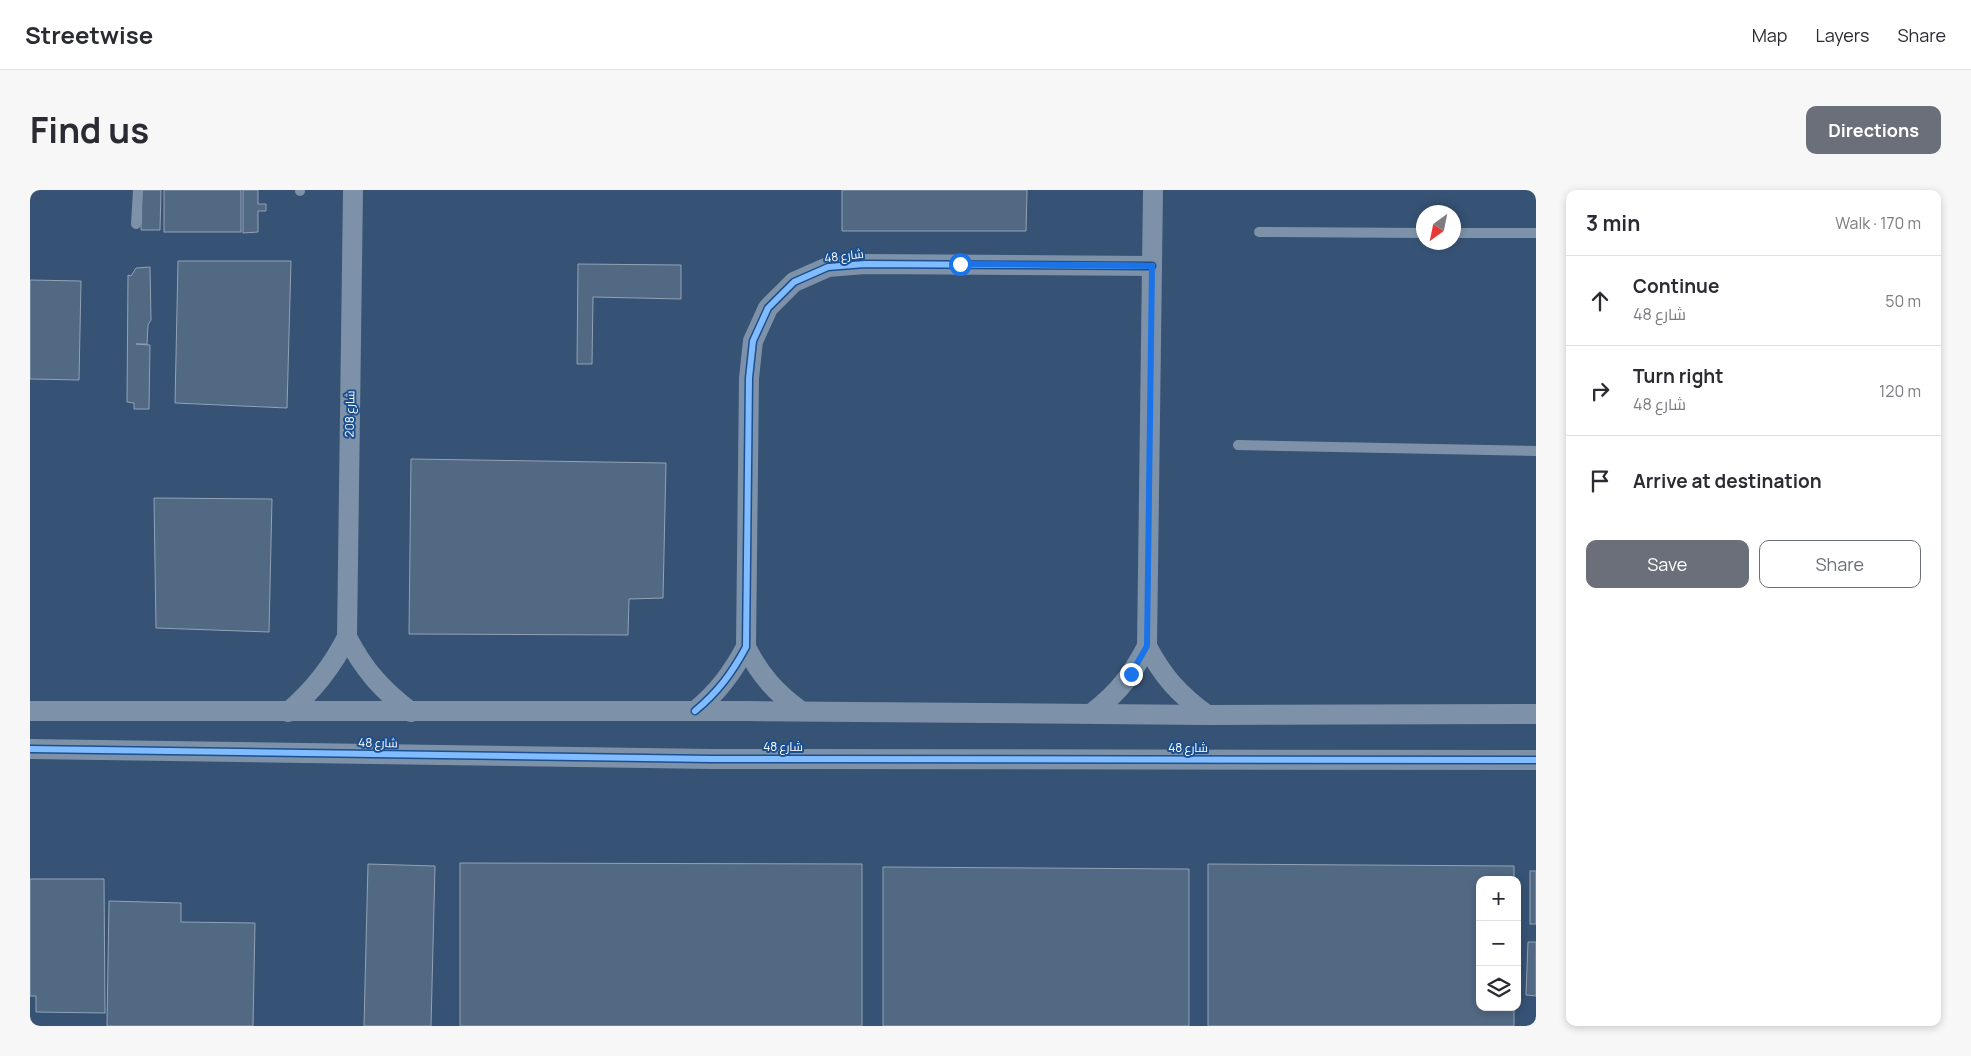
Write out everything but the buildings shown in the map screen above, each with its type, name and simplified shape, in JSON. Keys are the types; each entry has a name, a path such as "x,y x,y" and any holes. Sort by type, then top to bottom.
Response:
{"street":[{"name":"شارع 208","path":"288,712 307,696 322,678 336,659 347,637 353,190"},
{"path":"1092,713 1110,699 1125,683 1147,646 1153,190"},
{"name":"شارع 48","path":"801,711 783,699 768,684 755,666 746,648 749,378 753,341 768,308 794,282 828,267 865,264 1152,266"},
{"name":"شارع 208","path":"347,637 359,659 374,679 391,697 411,712"},
{"path":"1147,646 1157,666 1171,685 1207,715"},
{"path":"695,711 725,683 746,648"},
{"path":"30,711 801,711 1207,715 1536,714"},
{"name":"شارع 48","path":"30,749 722,759 1536,760"}],"lane":[{"path":"136,224 138,190"},
{"path":"1259,232 1416,233"},
{"path":"1461,233 1536,234"},
{"path":"1238,445 1536,451"}],"cycle path":[{"path":"695,711 724,682 746,647 749,378 753,341 768,308 794,282 828,267 865,264 1152,266"},
{"path":"30,749 712,759 1536,760"}],"route":[{"path":"960,264 1152,266 1147,646 1131,674"}]}
